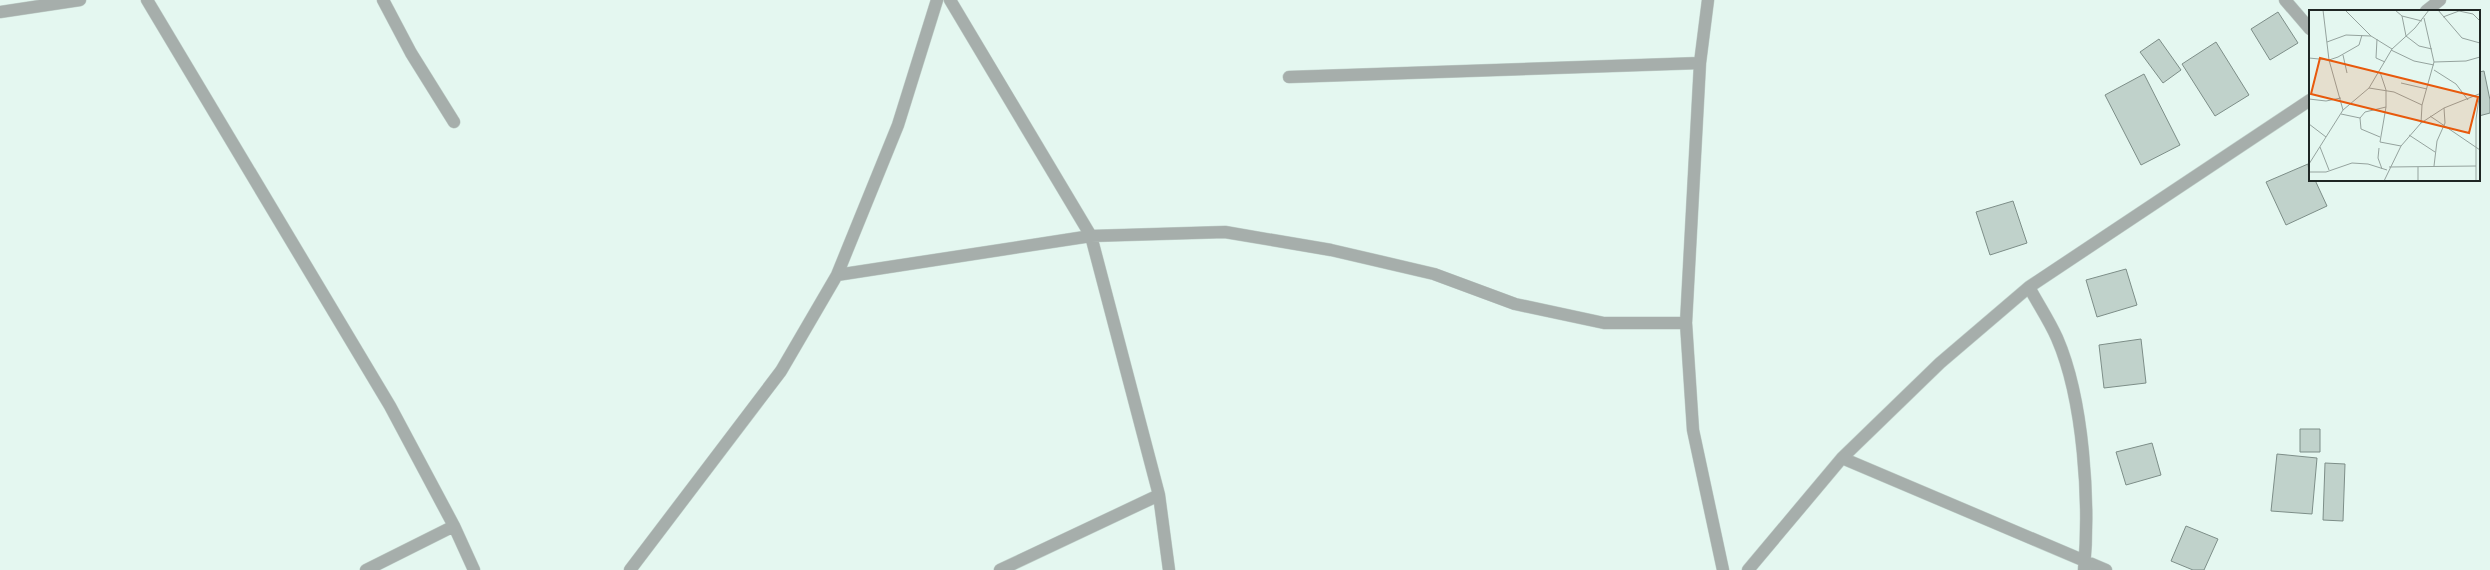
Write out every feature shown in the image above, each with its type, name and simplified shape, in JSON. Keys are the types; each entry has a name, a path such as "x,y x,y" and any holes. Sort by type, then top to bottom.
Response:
{"street":[{"path":"0,12 80,0"},
{"path":"147,0 390,406 454,526 474,570"},
{"path":"383,0 410,53 454,122"},
{"path":"630,570 781,371 837,275 898,125 937,0"},
{"path":"950,0 1091,236 1159,495 1169,570"},
{"path":"1708,0 1700,63 1686,323 1693,430 1723,570"},
{"path":"2285,0 2309,28"},
{"path":"2427,10 2440,0"},
{"path":"1289,76 1700,63"},
{"path":"1748,570 1842,458 1940,363 2029,287 2309,101"},
{"path":"837,275 1091,236 1225,232 1331,250 1434,274 1515,304 1604,323 1686,323"},
{"path":"2029,287 2057,338 2072,385 2087,502 2084,565"},
{"path":"1842,458 2084,565 2106,570"},
{"path":"1000,570 1159,495"},
{"path":"366,570 454,526"}],"building":[{"path":"2278,12 2298,43 2270,60 2251,29"},
{"path":"2159,39 2181,70 2163,83 2140,52"},
{"path":"2216,42 2249,95 2215,116 2182,64"},
{"path":"2484,71 2490,100 2490,113 2480,116 2480,72"},
{"path":"2144,74 2180,145 2141,165 2105,95"},
{"path":"2308,164 2309,181 2315,181 2327,206 2286,225 2266,182"},
{"path":"2013,201 2027,243 1990,255 1976,212"},
{"path":"2126,269 2137,305 2097,317 2086,280"},
{"path":"2141,339 2146,383 2104,388 2099,345"},
{"path":"2300,429 2320,429 2320,452 2300,452"},
{"path":"2152,443 2161,475 2126,485 2116,452"},
{"path":"2277,454 2317,458 2312,514 2271,511"},
{"path":"2325,463 2345,464 2343,521 2323,520"},
{"path":"2186,526 2218,539 2204,570 2193,570 2171,561"}]}
